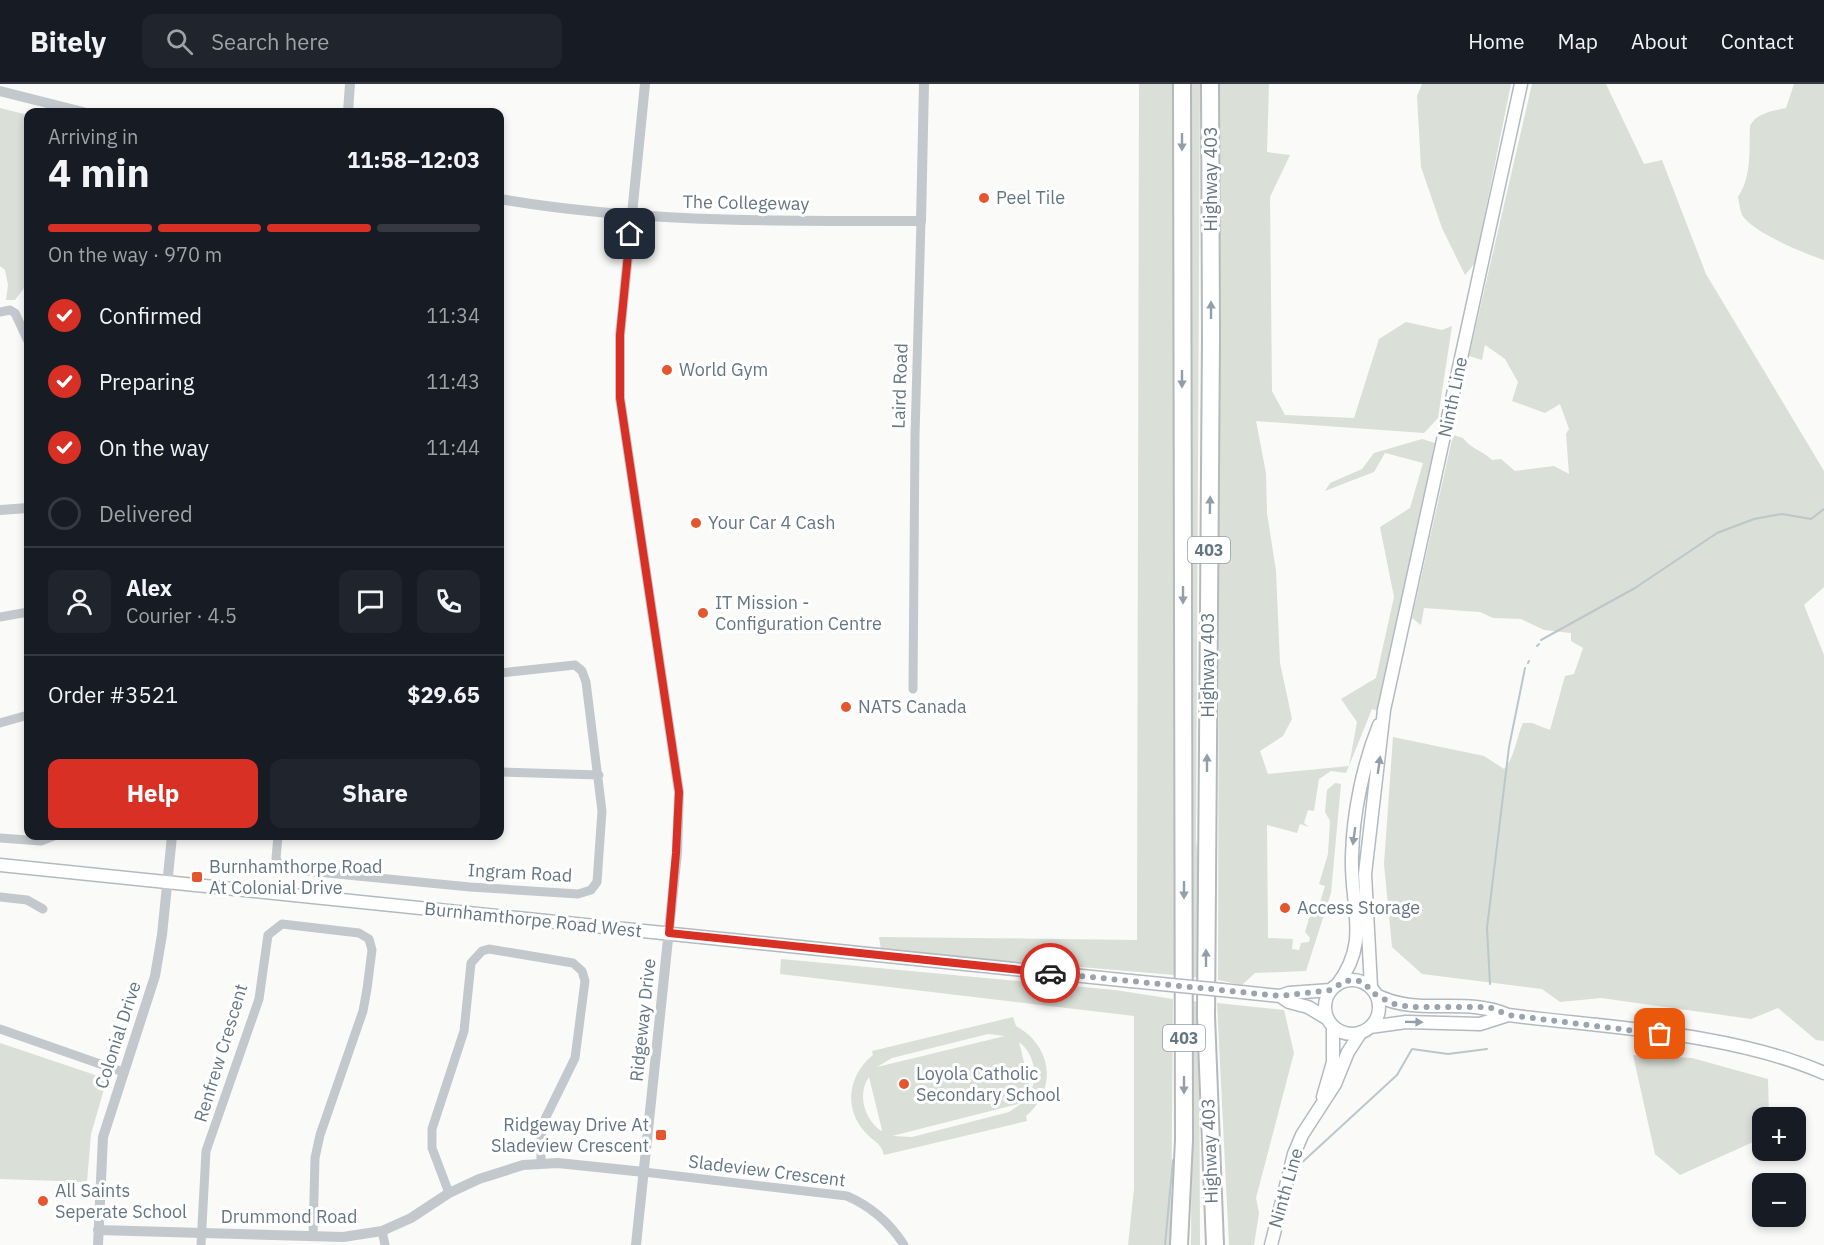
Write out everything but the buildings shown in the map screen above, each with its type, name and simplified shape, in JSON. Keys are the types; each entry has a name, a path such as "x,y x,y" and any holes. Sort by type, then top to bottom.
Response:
{"highway":[{"name":"Highway 403","path":"1179,1245 1184,1140 1182,84"},
{"name":"Highway 403","path":"1210,84 1212,338 1206,1016 1215,1245"},
{"path":"1203,1245 1203,1175 1210,1162"}],"main road":[{"name":"Ninth Line","path":"1373,991 1365,874 1384,710 1521,84"},
{"name":"Ninth Line","path":"1334,988 1348,970 1356,952 1352,855 1366,760 1384,710"},
{"name":"Burnhamthorpe Road West","path":"0,865 1280,996 1334,988"},
{"path":"1508,1015 1480,1024 1406,1022 1346,1033 1331,1022 1326,1004 1334,988 1354,980 1394,1004 1410,1007 1489,1007 1508,1015 1724,1042 1800,1062 1824,1073"},
{"path":"1366,1030 1378,1012 1373,991"},
{"name":"Burnhamthorpe Road West","path":"1280,996 1289,1002 1308,1006 1331,1022"},
{"name":"Ninth Line","path":"1323,1101 1333,1062 1331,1022"},
{"name":"Ninth Line","path":"1271,1245 1294,1154 1335,1084 1348,1052 1366,1030"}],"street":[{"path":"348,108 350,84"},
{"name":"Ridgeway Drive","path":"636,1245 669,933 679,792 620,398 620,335 645,84"},
{"name":"Laird Road","path":"913,689 915,448 924,84"},
{"path":"0,91 67,108"},
{"name":"The Collegeway","path":"504,200 578,210 696,220 921,221"},
{"path":"0,312 10,310 15,313 24,332"},
{"path":"0,510 24,508"},
{"path":"0,617 24,613"},
{"name":"Ingram Road","path":"278,840 276,858 279,865 286,868 471,887 578,894 591,890 597,882 602,811 586,682 582,671 575,665 504,673"},
{"path":"0,723 24,716"},
{"path":"504,772 599,775"},
{"path":"0,838 24,840"},
{"path":"27,840 44,840"},
{"name":"Colonial Drive","path":"98,1245 102,1146 154,976 172,840"},
{"path":"0,897 27,900 43,909"},
{"name":"Renfrew Crescent","path":"201,1239 206,1151 259,999 268,935 282,924 359,933 369,939 372,950 363,1011 320,1135 315,1158 313,1236"},
{"path":"449,1192 432,1148 432,1129 464,1031 471,963 482,951 489,950 573,963 582,971 585,981 577,1050 573,1065 545,1119 541,1136 541,1162"},
{"path":"0,1029 123,1072"},
{"name":"Drummond Road","path":"98,1230 201,1239 343,1237 382,1231 411,1218 449,1192 499,1172 541,1162 644,1172"},
{"name":"Sladeview Crescent","path":"644,1172 847,1196 862,1202 886,1222 904,1245"},
{"path":"382,1231 385,1245"}],"shaded area":[{"path":"1139,84 1173,84 1174,975 881,950 879,937 1137,940"},
{"path":"1188,84 1200,84 1196,839 1199,868 1199,978 1192,977 1189,829"},
{"path":"1220,84 1269,84 1267,152 1290,155 1270,197 1272,391 1285,415 1354,418 1379,339 1406,322 1442,330 1452,326 1438,418 1424,433 1256,421 1266,473 1267,513 1276,571 1280,663 1292,719 1283,736 1260,751 1268,774 1349,766 1346,773 1331,771 1319,779 1314,811 1308,810 1304,823 1309,827 1300,824 1297,833 1267,825 1268,938 1293,939 1292,949 1299,950 1301,943 1309,942 1310,938 1305,932 1310,915 1316,916 1325,886 1319,884 1328,854 1330,821 1325,812 1327,790 1335,783 1341,784 1331,893 1306,971 1255,973 1242,985 1218,980"},
{"path":"1422,84 1511,84 1475,263 1465,275 1442,228 1421,167 1417,96"},
{"path":"1532,84 1606,84 1644,164 1662,160 1706,274 1824,471 1824,587 1804,605 1824,655 1824,1041 1816,1040 1778,1008 1751,1019 1601,998 1560,1002 1542,989 1422,974 1392,947 1384,864 1393,737 1484,756 1504,769 1513,754 1523,723 1532,723 1550,730 1565,676 1574,674 1583,648 1571,641 1571,633 1544,630 1521,619 1493,618 1480,612 1424,608 1421,625 1412,618 1453,435 1463,438 1492,460 1501,459 1515,471 1554,466 1569,474 1566,434 1569,429 1560,404 1545,413 1512,401 1518,382 1505,359 1485,345 1482,360 1469,356"},
{"path":"1794,84 1824,84 1824,260 1792,248 1756,228 1742,215 1738,197 1748,172 1750,126 1761,115 1786,108"},
{"path":"0,108 24,114 24,288 15,300 6,300 8,285 5,270 0,266"},
{"path":"1422,439 1435,443 1435,453 1378,711 1372,709 1349,766 1357,722 1341,699 1376,678 1394,597 1380,527 1410,508 1423,463 1385,453 1374,472 1325,491 1330,483 1362,469 1374,453"},
{"path":"781,959 1115,990 1173,999 1171,1245 1128,1245 1134,1189 1134,1016 780,974"},
{"path":"1192,1001 1199,1002 1200,1245 1191,1245"},
{"path":"1217,1003 1284,1010 1294,1053 1256,1198 1259,1213 1254,1245 1229,1245"},
{"path":"1013,1017 1016,1026 1037,1045 1043,1056 1046,1081 1043,1093 1026,1116 1027,1121 884,1155 881,1147 857,1122 851,1101 854,1081 873,1055 872,1051","holes":["988,1034 1005,1036 877,1067 892,1058","1019,1042 1028,1052 1033,1065 1034,1078 1031,1091","869,1077 881,1131 870,1120 864,1106 865,1084","1022,1103 1009,1112 912,1137 892,1136"]},
{"path":"0,1043 107,1079 91,1134 87,1182 0,1179"},
{"path":"1633,1055 1692,1058 1768,1079 1769,1107 1752,1107 1752,1143 1680,1175 1655,1154"}],"waterway":[{"path":"1541,640 1635,588 1717,533 1754,519 1782,514 1811,519 1824,509"},
{"path":"1490,984 1487,928 1509,747 1525,668"},
{"path":"1296,1168 1397,1075 1412,1049 1448,1054 1487,1049"},
{"path":"1165,1245 1173,1160"}],"way so far":[{"path":"1050,973 1280,996 1289,993 1331,990 1345,981 1354,980 1363,982 1371,987 1376,995 1394,1004 1410,1007 1466,1005 1489,1007 1508,1015 1660,1034"}],"place":[{"name":"Peel Tile","path":"984,198"},
{"name":"World Gym","path":"667,370"},
{"name":"Your Car 4 Cash","path":"696,523"},
{"name":"IT Mission - Configuration Centre","path":"703,613"},
{"name":"NATS Canada","path":"846,707"},
{"name":"Burnhamthorpe Road At Colonial Drive","path":"197,877"},
{"name":"Access Storage","path":"1285,908"},
{"name":"Loyola Catholic Secondary School","path":"904,1084"},
{"name":"Ridgeway Drive At Sladeview Crescent","path":"661,1135"},
{"name":"All Saints Seperate School","path":"43,1201"}],"route":[{"path":"630,234 620,335 620,398 679,792 678,834 669,933 1050,973"}]}
